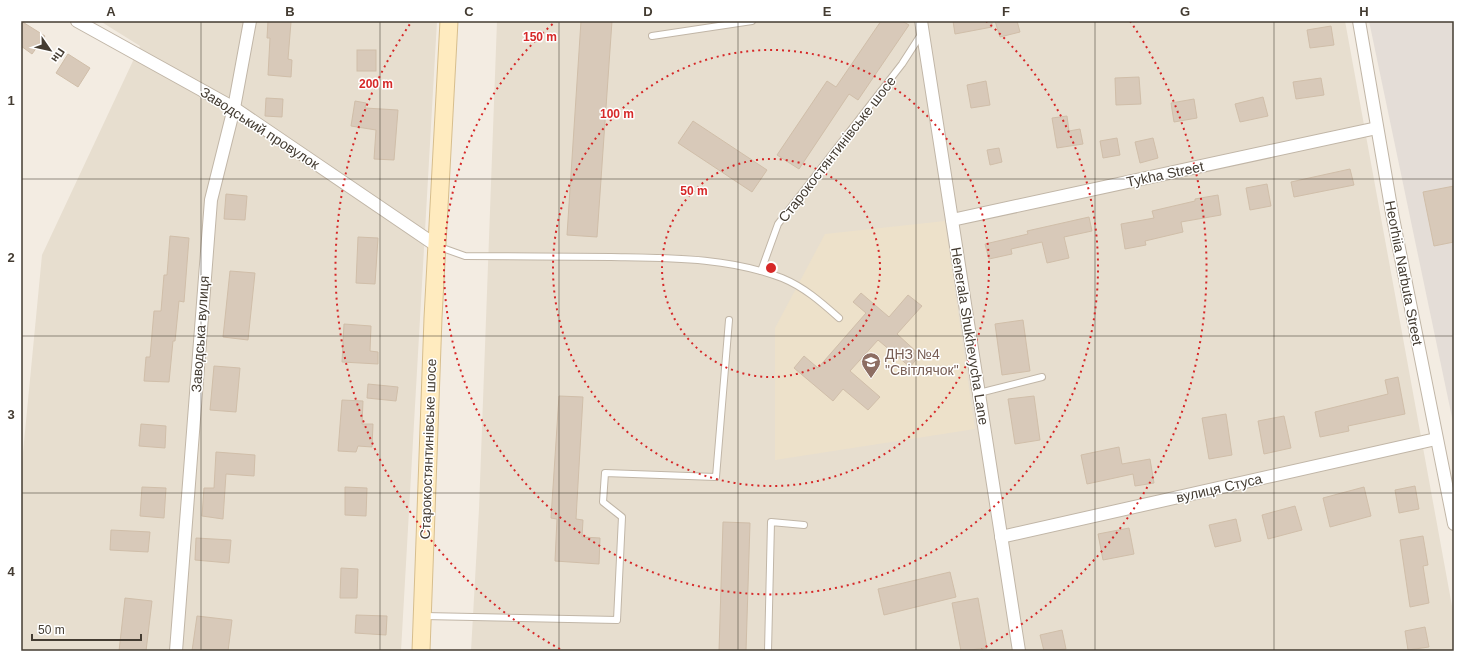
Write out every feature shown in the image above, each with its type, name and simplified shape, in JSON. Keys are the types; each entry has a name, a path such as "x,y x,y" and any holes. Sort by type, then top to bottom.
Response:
{"main road":[{"name":"Старокостянтинівське шосе","path":"421,651 437,246 449,21"}],"street":[{"name":"Заводський провулок","path":"78,21 234,108 437,246"},
{"name":"Заводська вулиця","path":"176,651 211,200 234,108 250,21"},
{"name":"Heorhiia Narbuta Street","path":"1359,21 1392,213 1454,524"},
{"name":"Henerala Shukhevycha Lane","path":"922,26 1019,651"},
{"name":"Tykha Street","path":"952,220 1378,128"},
{"name":"вулиця Стуса","path":"1001,537 1436,439"}],"lane":[{"path":"652,36 752,21"},
{"name":"Старокостянтинівське шосе","path":"761,270 778,224 902,64 922,26"},
{"path":"437,246 465,256 698,260 733,264 761,270 801,288 839,318"},
{"path":"423,616 617,620 622,517 603,502 605,472 716,477 729,320"},
{"path":"979,393 1042,377"},
{"path":"768,651 771,522 804,525"}],"shaded area":[{"path":"100,21 437,21 401,651 21,651 21,473 42,255 140,46"},
{"path":"497,21 1345,21 1454,617 1454,651 471,651 479,509"},
{"path":"1369,21 1454,21 1454,427"},
{"name":"ДНЗ №4 \"Світлячок\"","path":"945,221 975,429 775,460 775,328 825,234"}],"building":[{"path":"21,21 45,36 32,54 21,46"},
{"path":"268,21 291,22 288,59 292,60 291,77 268,75 270,38 267,38"},
{"path":"581,21 612,21 597,237 567,235"},
{"path":"881,21 902,21 909,25 858,100 849,94 799,169 777,155 827,81 836,87"},
{"path":"953,21 992,21 992,27 955,34"},
{"path":"995,21 1017,21 1020,32 1000,37"},
{"path":"1331,26 1334,45 1310,48 1307,30"},
{"path":"357,50 376,50 376,71 357,71"},
{"path":"68,54 90,68 78,87 56,73"},
{"path":"1139,77 1141,104 1116,105 1115,78"},
{"path":"1321,78 1324,95 1296,99 1293,82"},
{"path":"986,81 990,105 971,108 967,85"},
{"path":"1263,97 1268,116 1240,122 1235,104"},
{"path":"266,98 283,99 282,117 265,116"},
{"path":"1194,99 1197,118 1174,122 1171,103"},
{"path":"355,101 366,103 365,108 398,110 394,160 374,159 376,130 351,126"},
{"path":"1067,116 1069,131 1080,129 1083,144 1057,148 1052,118"},
{"path":"693,121 767,170 752,192 678,143"},
{"path":"1117,138 1120,155 1103,158 1100,141"},
{"path":"1153,138 1158,158 1140,163 1135,142"},
{"path":"999,148 1002,162 990,165 987,150"},
{"path":"1350,169 1354,185 1294,197 1291,182"},
{"path":"1267,184 1271,206 1250,210 1246,188"},
{"path":"1454,186 1454,242 1434,246 1423,192"},
{"path":"226,194 247,196 245,220 224,219"},
{"path":"1218,195 1221,215 1181,222 1183,232 1145,241 1146,245 1125,249 1121,224 1154,218 1152,211 1195,201 1195,199"},
{"path":"1089,217 1092,231 1064,237 1069,258 1047,263 1042,242 1011,249 1012,254 989,259 985,244 1028,234 1027,231"},
{"path":"170,236 189,238 184,302 179,301 169,382 144,381 146,357 150,357 154,311 161,311 164,275 167,275"},
{"path":"358,237 378,238 375,284 356,283"},
{"path":"230,271 255,273 248,340 223,337"},
{"path":"861,293 889,317 908,295 922,306 897,334 920,355 910,367 878,340 850,371 880,397 868,410 843,389 833,401 794,368 804,356 818,368 866,313 853,302"},
{"path":"1023,320 1030,371 1002,375 995,324"},
{"path":"344,324 371,326 370,351 378,352 378,364 342,362"},
{"path":"214,366 240,368 236,412 210,410"},
{"path":"1398,377 1405,414 1348,426 1349,431 1320,437 1315,412 1388,394 1385,380"},
{"path":"368,384 398,387 396,401 367,398"},
{"path":"559,396 583,397 576,519 583,520 582,537 600,538 599,564 555,561 557,519 551,518"},
{"path":"1034,396 1040,440 1015,444 1008,399"},
{"path":"342,400 363,401 362,424 373,424 372,447 358,446 356,452 338,451"},
{"path":"1226,414 1232,455 1209,459 1202,418"},
{"path":"1284,416 1291,448 1264,454 1258,421"},
{"path":"141,424 166,426 165,448 139,446"},
{"path":"1119,447 1122,464 1150,459 1154,483 1135,486 1133,474 1087,484 1081,455"},
{"path":"216,452 255,455 254,476 226,474 223,519 202,516 204,488 214,488"},
{"path":"1415,486 1419,509 1399,513 1395,490"},
{"path":"142,487 166,488 164,518 140,516"},
{"path":"345,487 367,488 366,516 345,515"},
{"path":"1364,487 1371,516 1330,527 1323,498"},
{"path":"1295,506 1302,530 1268,539 1262,515"},
{"path":"1236,519 1241,541 1215,547 1209,525"},
{"path":"723,522 750,523 746,651 719,651"},
{"path":"1129,528 1134,554 1103,560 1098,534"},
{"path":"111,530 150,532 148,552 110,550"},
{"path":"1423,536 1428,565 1423,566 1429,603 1410,607 1400,540"},
{"path":"196,538 231,540 229,563 195,560"},
{"path":"341,568 358,569 357,598 340,598"},
{"path":"950,572 956,597 884,615 878,589"},
{"path":"125,598 152,601 146,651 119,651"},
{"path":"978,598 987,648 961,651 952,603"},
{"path":"356,615 387,616 386,635 355,633"},
{"path":"197,616 232,620 228,651 192,651"},
{"path":"1425,627 1429,647 1408,650 1405,631"},
{"path":"1062,630 1066,649 1044,651 1040,635"}],"place":[{"name":"ДНЗ №4 \"Світлячок\"","path":"871,379"}]}
